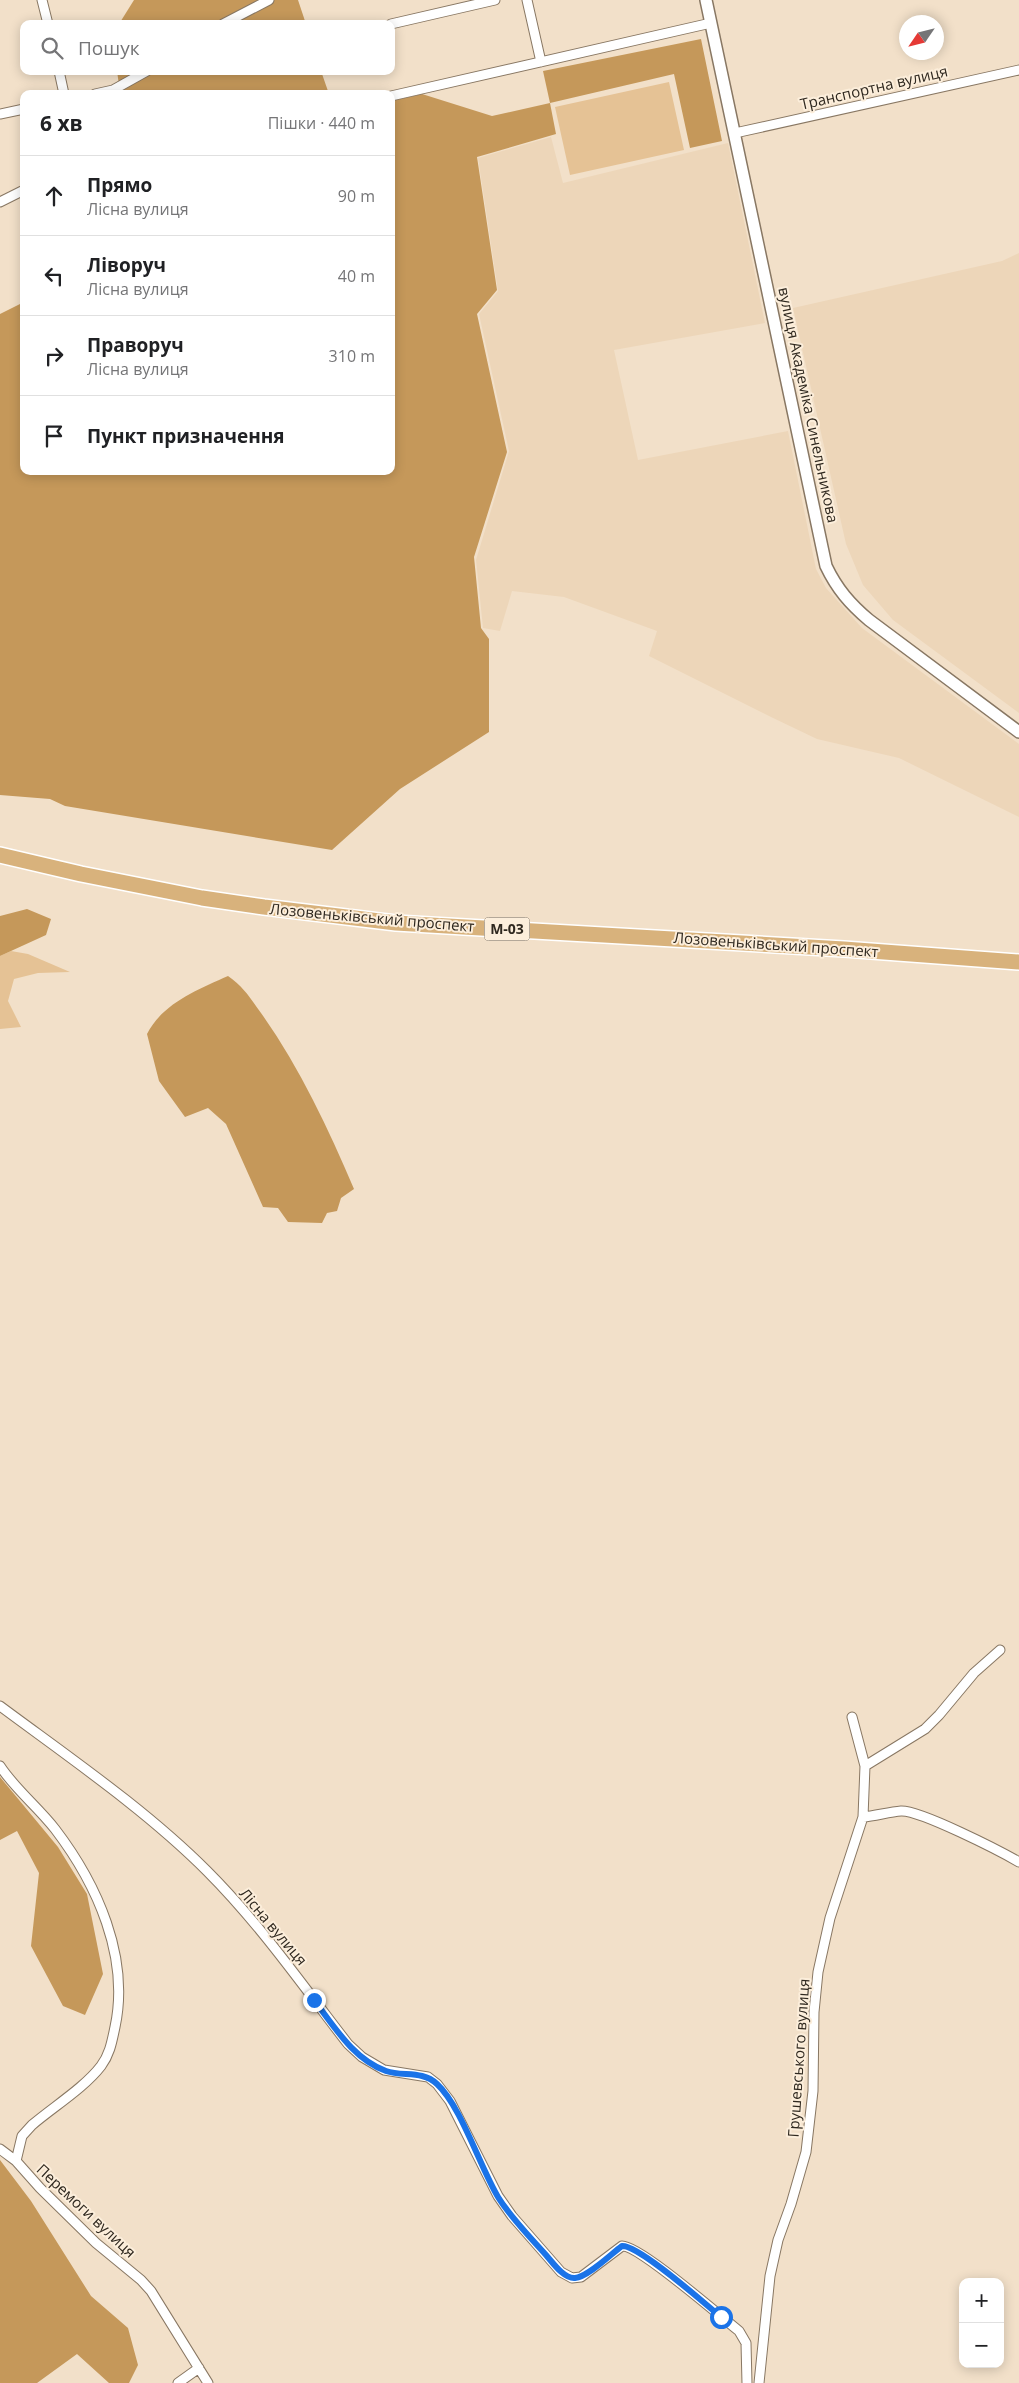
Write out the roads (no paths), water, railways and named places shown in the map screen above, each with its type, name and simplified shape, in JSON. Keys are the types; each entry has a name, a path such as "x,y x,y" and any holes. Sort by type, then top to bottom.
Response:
{"highway":[{"name":"Лозовеньківський проспект","path":"0,855 81,874 202,898 264,908 396,923 834,948 1019,962"}],"street":[{"path":"42,0 47,20"},
{"path":"231,20 269,0"},
{"path":"395,23 495,0"},
{"path":"527,0 541,62"},
{"name":"вулиця Академіка Синельникова","path":"706,0 826,566 835,584 848,602 869,620 1019,732"},
{"path":"395,95 711,23"},
{"name":"Транспортна вулиця","path":"735,133 1019,70"},
{"path":"60,75 63,90"},
{"path":"113,90 141,75"},
{"path":"0,114 20,110"},
{"path":"0,202 20,192"},
{"path":"865,1766 925,1728 939,1716 974,1673 1000,1650"},
{"name":"Лісна вулиця","path":"0,1706 153,1822 208,1872 269,1940 348,2044 362,2057 384,2070 428,2077 437,2084 450,2101 498,2196 512,2216 561,2272 572,2278 581,2277 622,2246 628,2246 647,2258 740,2332 746,2343 747,2383"},
{"name":"Грушевського вулиця","path":"759,2383 772,2268 778,2240 806,2152 813,2091 814,2012 818,1972 830,1918 863,1817 865,1766 852,1717"},
{"name":"Перемоги вулиця","path":"0,1766 55,1829 74,1856 92,1889 108,1927 119,1979 120,2005 111,2049 100,2066 22,2136 16,2161 40,2188 96,2243 141,2280 151,2291 208,2383"},
{"path":"863,1817 901,1811 909,1812 940,1823 1019,1862"},
{"path":"0,2149 16,2161"},
{"path":"178,2383 199,2368"}]}
